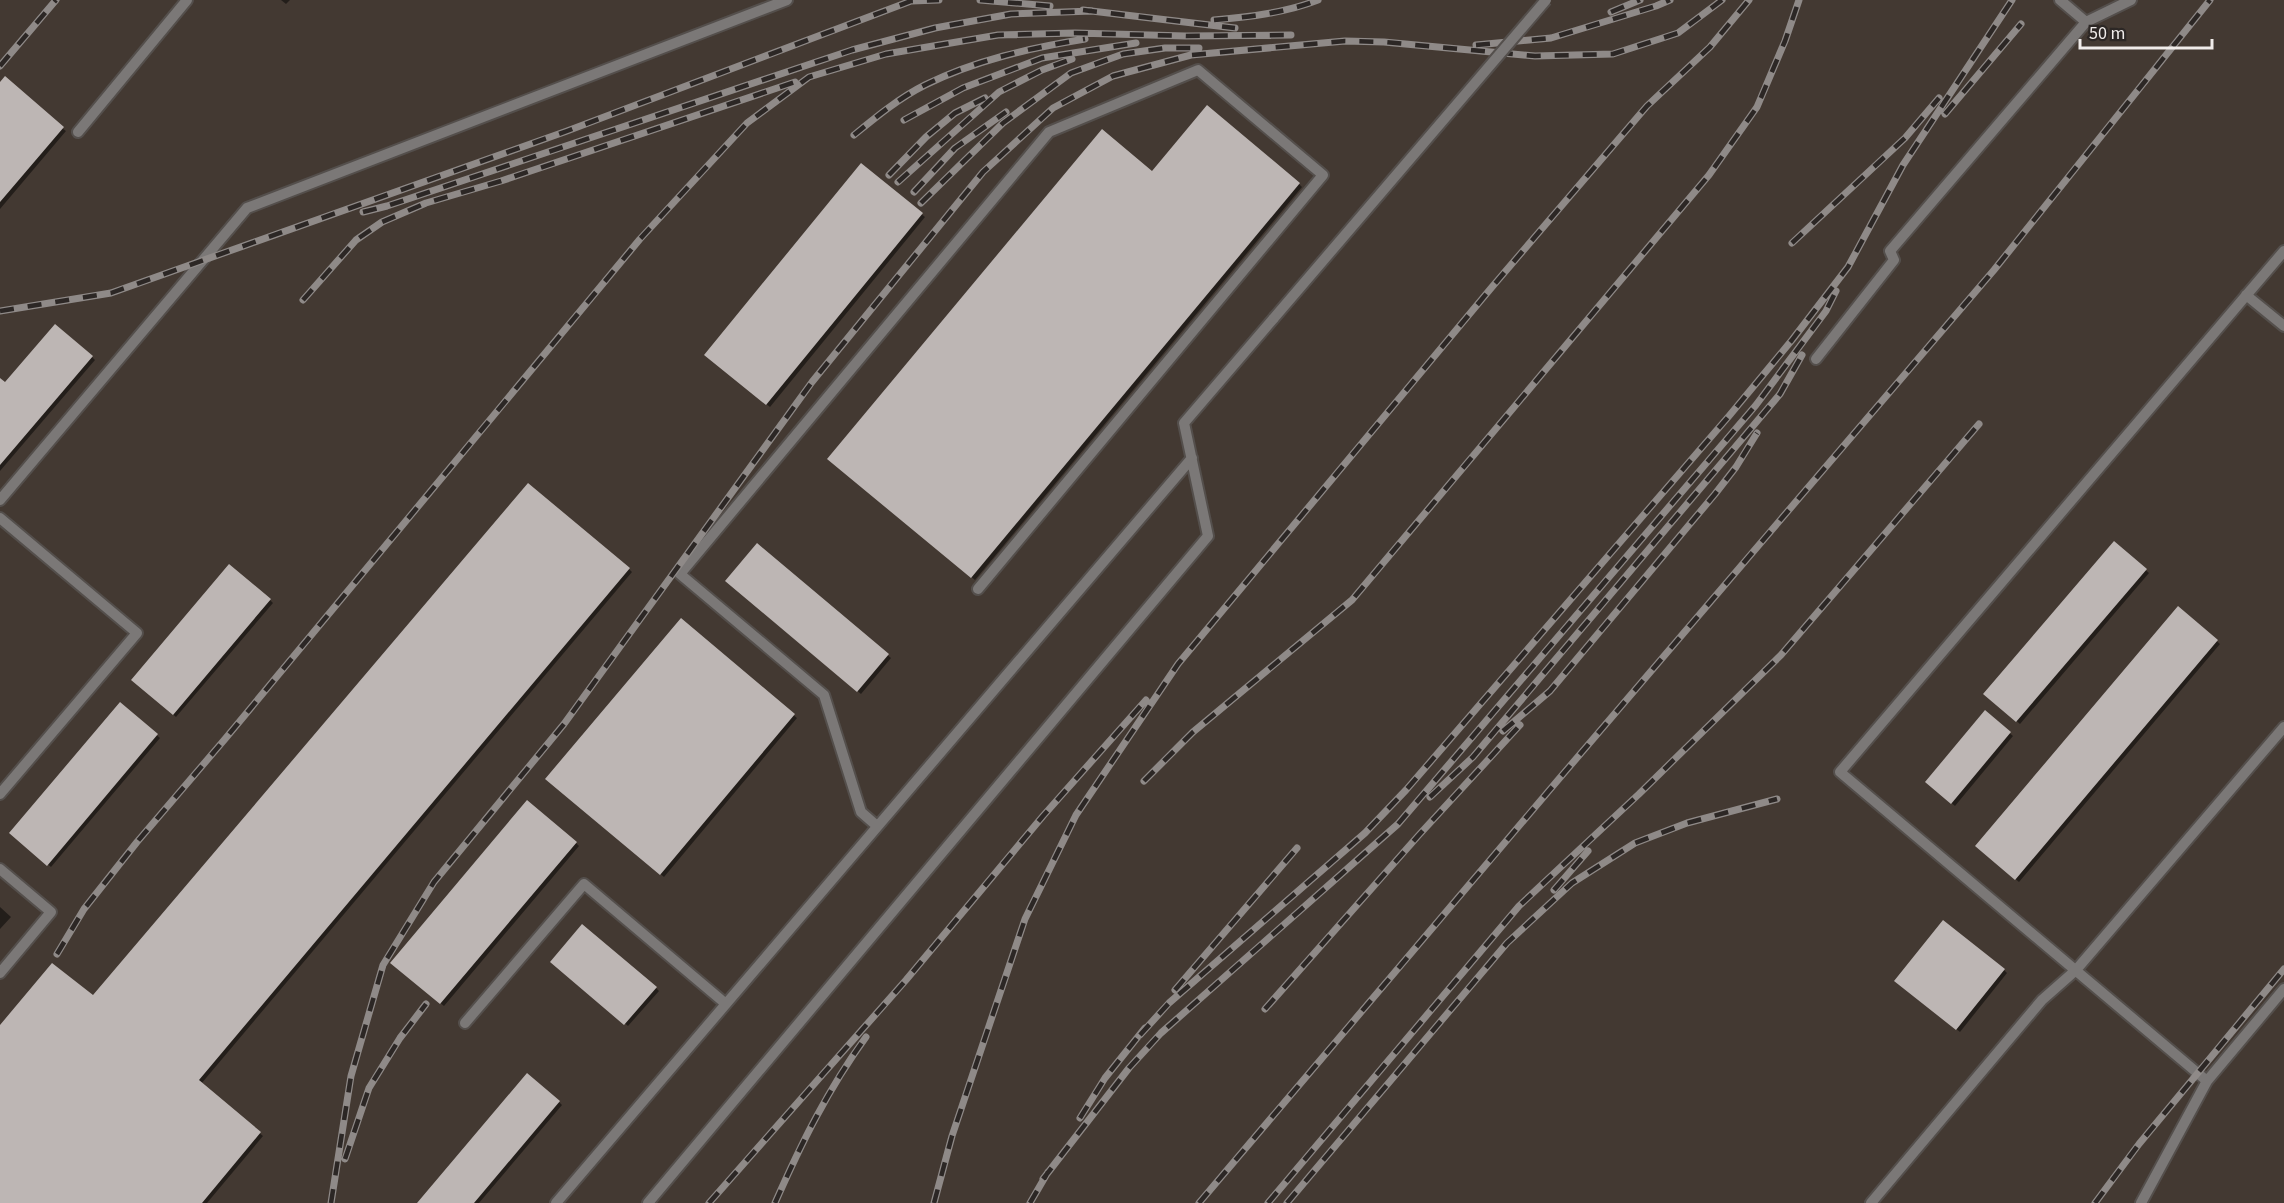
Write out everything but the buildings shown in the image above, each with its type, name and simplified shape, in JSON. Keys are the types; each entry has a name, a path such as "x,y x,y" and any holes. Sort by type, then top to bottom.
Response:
{"lane":[{"path":"78,132 187,0"},
{"path":"0,500 247,208 784,0"},
{"path":"648,1203 1208,536 1184,423 1546,0"},
{"path":"2060,0 2086,22"},
{"path":"1816,359 1894,260 1890,250 2086,22 2132,0"},
{"path":"877,826 861,812 825,695 680,574 1049,132 1198,70 1323,175 978,589"},
{"path":"2207,1081 1840,772 2284,251"},
{"path":"2246,295 2284,326"},
{"path":"556,1203 1192,458"},
{"path":"0,518 137,633 0,794"},
{"path":"1872,1203 2042,1000 2076,970 2284,728"},
{"path":"0,869 51,912 0,973"},
{"path":"465,1023 584,884 726,1004"},
{"path":"2141,1203 2207,1081 2284,989"}],"shaded area":[{"path":"0,0 2284,0 2284,1203 0,1203"}],"railway":[{"path":"0,66 56,0"},
{"path":"0,311 111,293 567,131 911,1 939,0"},
{"path":"980,0 1050,6"},
{"path":"1214,20 1280,11 1318,0"},
{"path":"1611,12 1640,0"},
{"path":"1476,45 1551,38 1670,0"},
{"path":"331,1203 351,1076 383,965 434,882 564,724 812,382 983,172 1053,108 1113,76 1191,55 1345,41 1384,42 1535,56 1613,54 1678,33 1722,0"},
{"path":"934,1203 952,1136 1025,919 1076,815 1178,664 1492,287 1647,106 1710,47 1749,0"},
{"path":"1144,781 1193,732 1352,600 1709,175 1757,107 1785,41 1799,0"},
{"path":"1140,1035 1169,1003 1365,833 1406,790 1729,416 1848,267 1903,165 2012,0"},
{"path":"1199,1203 1994,270 2210,0"},
{"path":"1083,10 1235,28"},
{"path":"363,212 387,206 852,50 935,28 1011,14 1092,11"},
{"path":"1945,114 2021,24"},
{"path":"57,954 84,909 137,842 640,239 747,123 809,77 886,54 998,35 1075,33 1186,36 1291,35"},
{"path":"854,135 906,96 944,76 1003,56 1085,39"},
{"path":"904,120 963,88 1042,58 1136,43"},
{"path":"921,203 1003,123 1071,73 1123,54 1165,48 1199,48"},
{"path":"898,182 999,92 1042,70 1072,59"},
{"path":"303,300 356,240 382,222 426,203 501,181 795,82"},
{"path":"889,175 926,137 955,113 985,98"},
{"path":"1792,243 1905,138 1939,98"},
{"path":"914,192 955,148 1006,112"},
{"path":"1043,1179 1129,1068 1161,1033 1398,824 1756,405 1826,311 1836,291"},
{"path":"1430,797 1473,757 1780,394 1802,355"},
{"path":"1268,1203 1519,906 1639,794 1781,655 1979,424"},
{"path":"1503,731 1550,691 1715,494 1736,467 1757,433"},
{"path":"709,1203 906,980 1043,816 1146,700"},
{"path":"1265,1009 1520,725"},
{"path":"1287,1203 1507,943 1572,883 1635,843 1687,823 1777,799"},
{"path":"1175,990 1297,848"},
{"path":"1554,890 1588,851"},
{"path":"2095,1203 2139,1144 2284,969"},
{"path":"345,1159 369,1088 400,1038 426,1004"},
{"path":"1080,1118 1105,1078 1145,1028"},
{"path":"775,1203 816,1117 866,1037"},
{"path":"1030,1203 1048,1172"}]}
